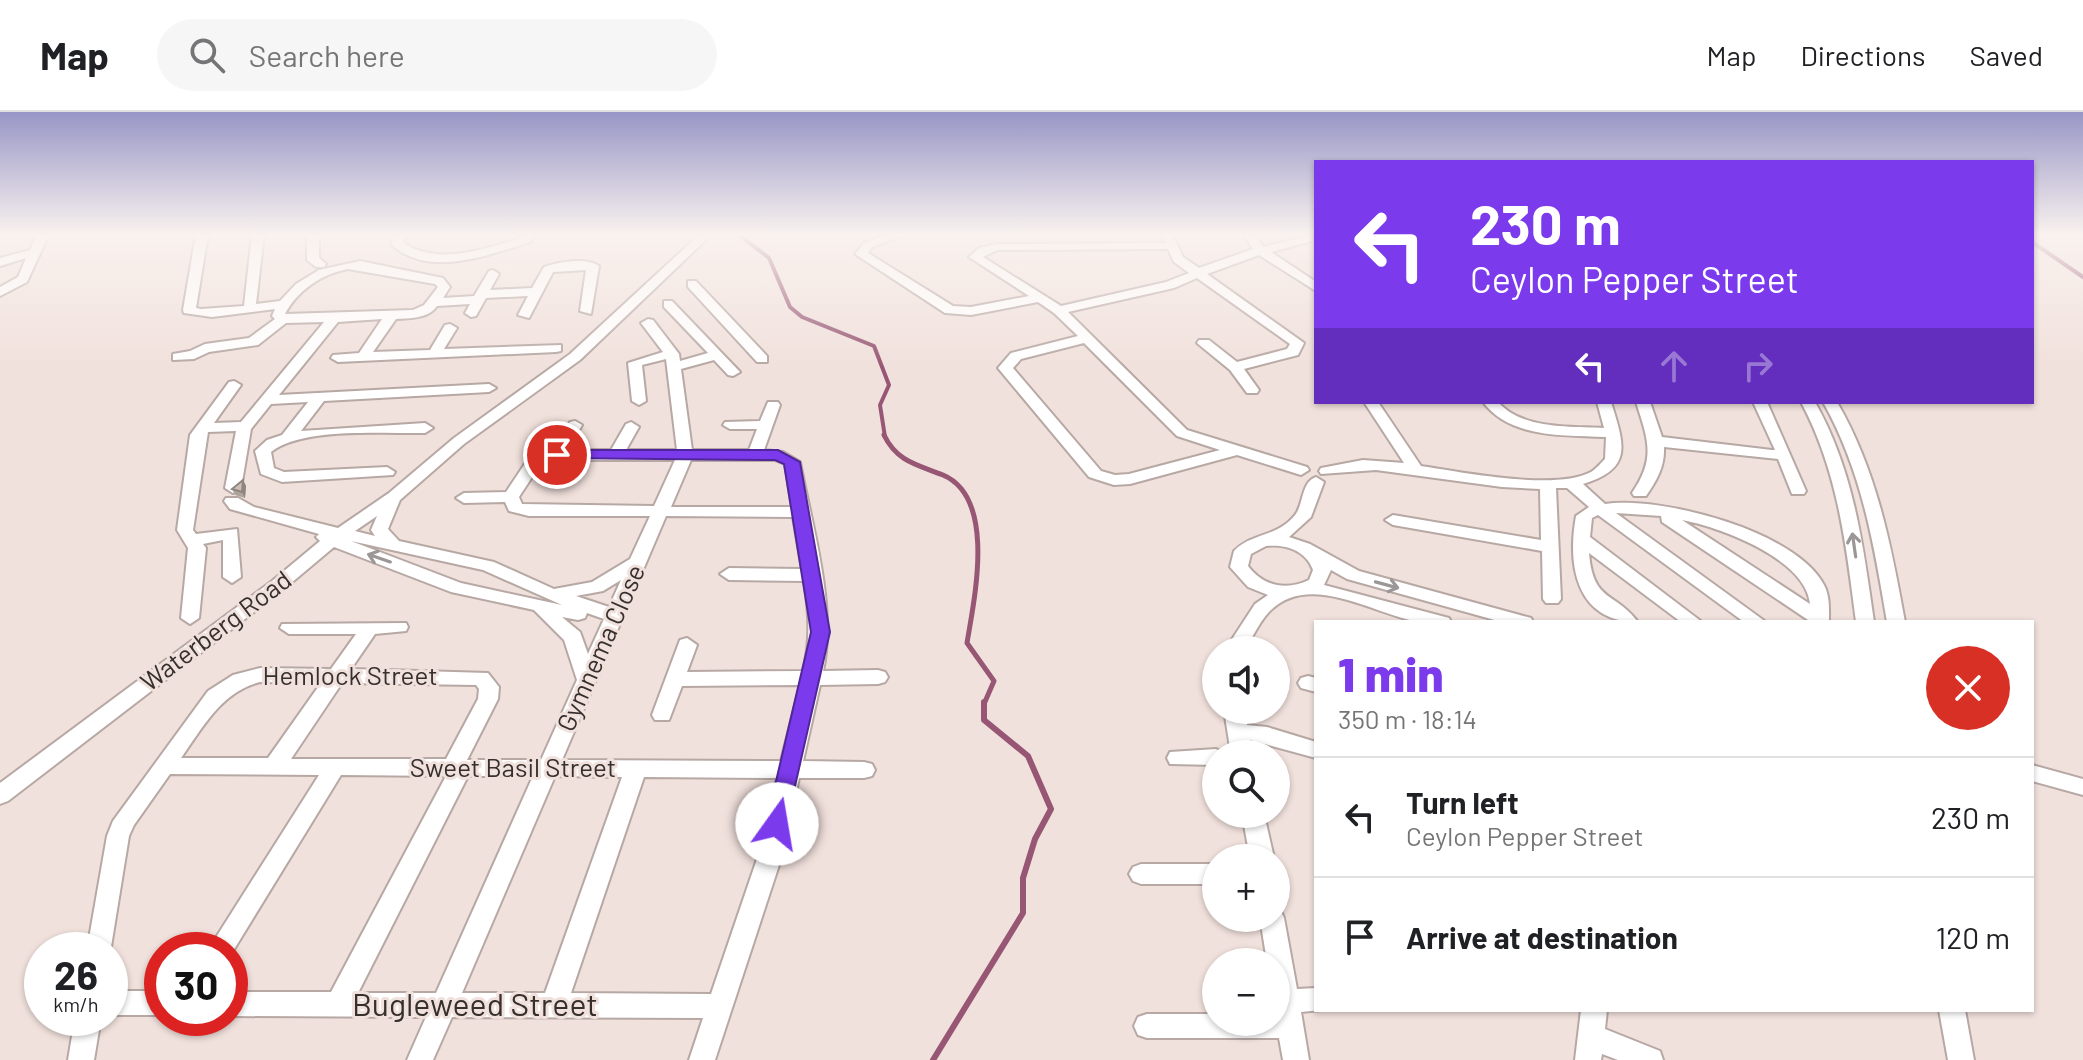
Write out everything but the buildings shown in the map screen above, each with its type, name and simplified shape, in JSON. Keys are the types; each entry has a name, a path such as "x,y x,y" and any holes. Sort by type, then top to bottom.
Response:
{"street":[{"path":"0,292 23,278"},
{"path":"194,278 188,309 210,313 250,305 286,304"},
{"path":"250,305 253,278"},
{"path":"283,319 277,314 313,278"},
{"path":"178,357 194,355 205,348 251,343 283,319 423,312 444,287 441,282 424,278"},
{"path":"476,302 490,278"},
{"path":"524,315 544,278"},
{"path":"586,311 590,278"},
{"name":"Waterberg Road","path":"0,795 278,585 329,534 395,496 432,466 519,409 625,323 667,278"},
{"path":"899,278 945,308 967,312 1040,298"},
{"path":"1007,278 1059,310 1177,430 1234,451 1301,470 1310,466 1322,477"},
{"path":"1059,310 1170,285 1187,278"},
{"path":"1203,278 1297,343 1293,352 1235,367"},
{"path":"692,284 762,359"},
{"path":"434,302 476,302 535,292"},
{"path":"668,304 733,372"},
{"path":"364,356 391,316"},
{"path":"334,318 246,426 241,436 233,495 236,506 329,534 488,566 542,599 573,637 587,682"},
{"path":"694,331 727,322"},
{"path":"648,323 672,360 685,455"},
{"path":"435,353 450,328"},
{"path":"1087,338 1016,356 1005,368 1095,474 1114,480 1130,479 1234,451"},
{"path":"1204,343 1235,367 1252,390"},
{"path":"338,358 556,348"},
{"path":"639,401 635,363 717,355"},
{"path":"190,618 197,548 188,536 185,523 198,435 234,385"},
{"path":"267,400 489,388"},
{"path":"289,436 321,396"},
{"path":"1372,404 1416,470"},
{"path":"1491,404 1500,416 1515,423 1612,433"},
{"path":"1275,540 1303,517 1322,477 1366,464 1548,485 1573,484 1597,476 1612,462 1615,448 1605,404"},
{"path":"1640,493 1657,469 1656,441 1644,404"},
{"path":"1761,404 1798,491"},
{"path":"1809,404 1824,431 1846,493 1865,620"},
{"path":"1831,404 1846,427 1875,505 1896,620"},
{"path":"755,455 773,405"},
{"path":"557,455 575,425"},
{"path":"730,425 766,425"},
{"path":"203,428 246,426"},
{"path":"616,455 631,427"},
{"path":"387,472 290,478 273,475 265,467 265,447 289,436 425,428"},
{"path":"1656,441 1772,455 1784,453"},
{"path":"511,497 532,465 557,455 755,455 782,456 790,460 820,632 813,676 769,859 702,1060"},
{"name":"Gymnema Close","path":"420,1060 685,455"},
{"path":"1573,484 1598,507 1754,620"},
{"path":"1548,485 1552,599"},
{"path":"393,545 379,530 395,496"},
{"path":"464,498 511,497"},
{"path":"511,497 515,507 529,511 800,512"},
{"path":"1627,620 1587,587 1579,537 1584,516 1598,507 1659,512 1728,526 1809,577 1818,590 1820,620"},
{"path":"1659,512 1820,620"},
{"path":"1251,620 1262,608 1286,592 1316,584 1322,570 1310,552 1303,517"},
{"path":"1393,520 1550,547"},
{"path":"194,540 231,533 234,538 232,577"},
{"path":"329,534 457,588 542,599 614,619"},
{"path":"1579,537 1690,620"},
{"path":"1242,636 1257,604 1253,583 1239,567 1243,551 1262,541 1275,540 1310,552 1353,575 1517,620"},
{"path":"428,577 450,558"},
{"path":"542,599 597,587 639,562"},
{"path":"729,574 811,575"},
{"path":"1253,583 1286,592"},
{"path":"1308,588 1345,594 1435,620"},
{"path":"274,767 370,627"},
{"path":"289,628 399,627"},
{"path":"662,715 687,645"},
{"name":"Hemlock Street","path":"102,932 120,828 215,696 233,683 260,675 471,676 487,682 488,699 339,1004"},
{"path":"675,679 878,677"},
{"path":"1243,724 1314,749"},
{"path":"1178,758 1202,757"},
{"name":"Sweet Basil Street","path":"163,766 864,770"},
{"path":"231,932 335,767"},
{"path":"554,1005 636,768"},
{"path":"2034,774 2083,787"},
{"path":"1141,874 1202,874"},
{"path":"1290,1013 1314,1001"},
{"name":"Bugleweed Street","path":"248,1004 719,1006"},
{"path":"1952,1012 1961,1060"},
{"path":"1290,1020 1296,1060"},
{"path":"1147,1026 1202,1021"},
{"path":"1591,1035 1650,1060"},
{"path":"81,1060 85,1036"}],"waterway":[{"path":"778,278 790,307 802,317 874,346 889,385 880,405 885,437"},
{"path":"885,437 902,457 943,475 960,487 971,505 978,552 967,643 994,681 984,704"},
{"path":"933,1060 1023,913 1023,878 1035,839 1051,809 1028,756 984,720 984,704"}],"route":[{"path":"557,455 778,455 792,462 820,632 813,676 777,824"}]}
